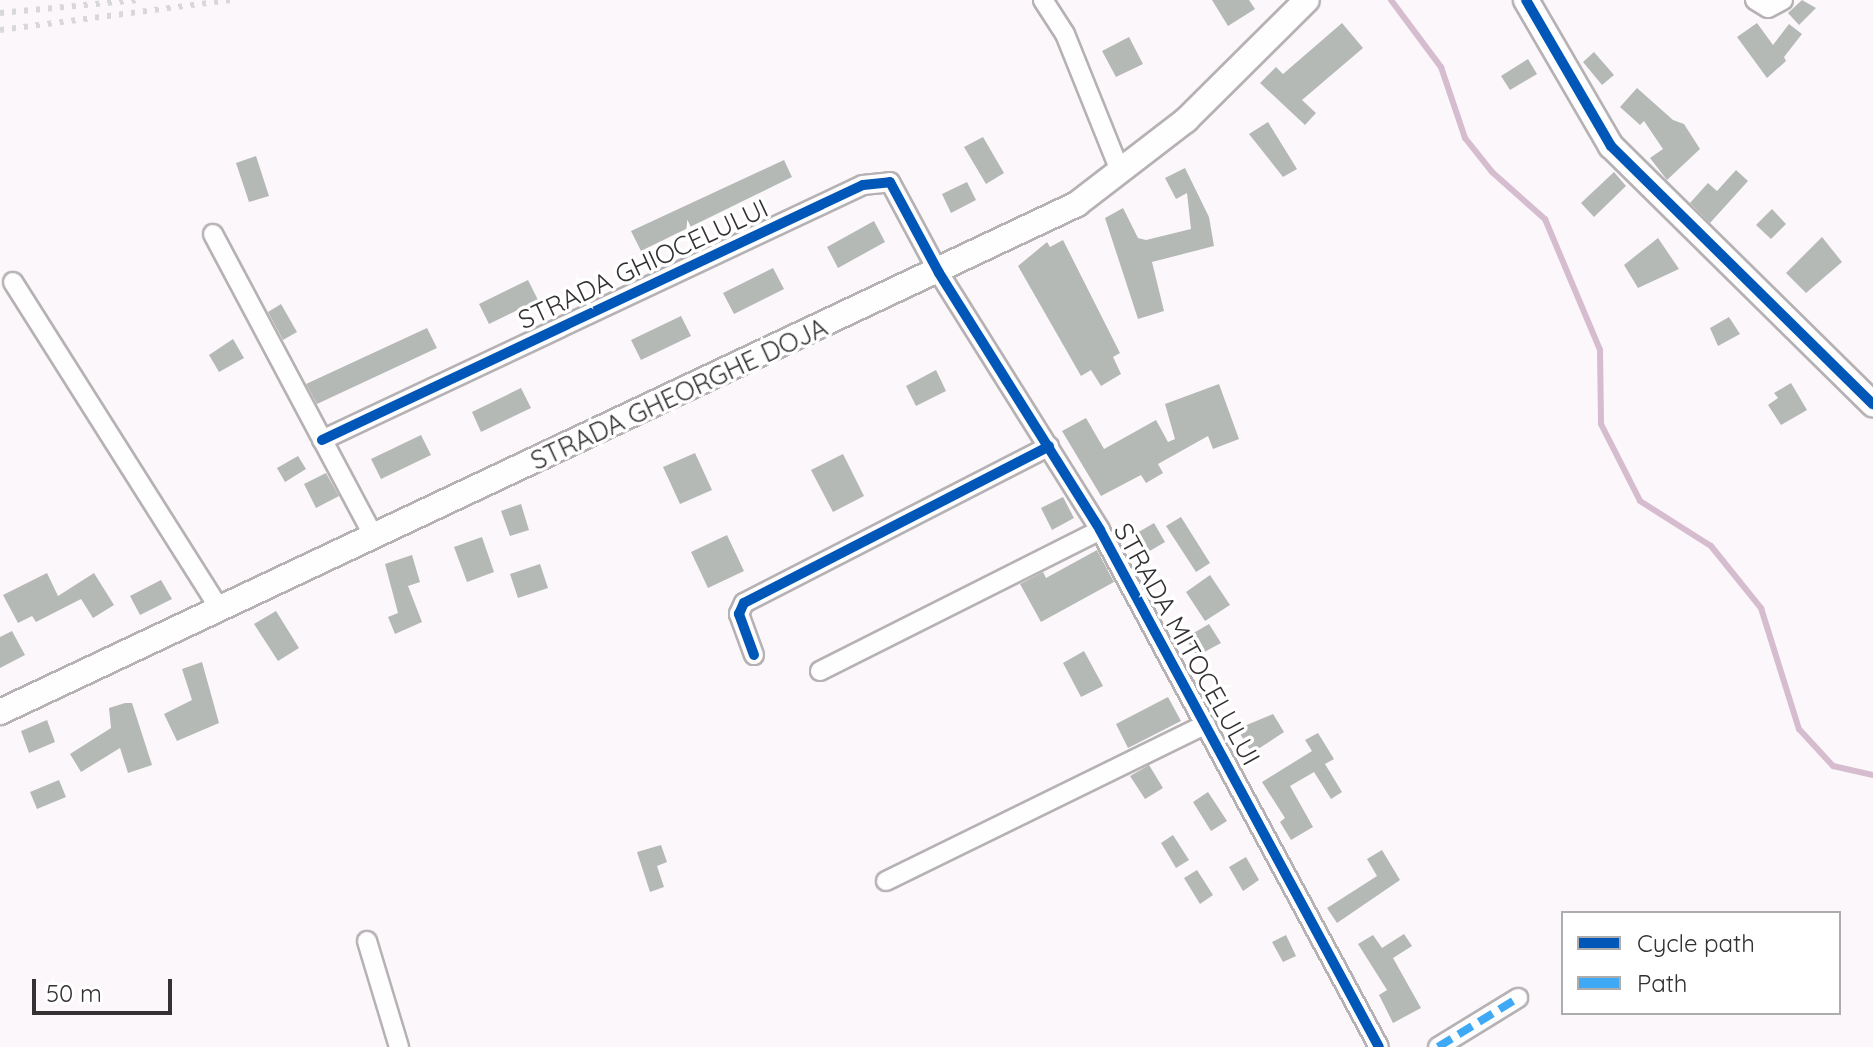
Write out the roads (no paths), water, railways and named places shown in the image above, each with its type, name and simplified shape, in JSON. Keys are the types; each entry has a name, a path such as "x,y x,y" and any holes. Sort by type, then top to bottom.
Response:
{"main road":[{"name":"STRADA GHEORGHE DOJA","path":"0,712 939,273 1077,204 1121,173 1228,81 1307,0"},
{"path":"1526,0 1611,146 1873,404"}],"street":[{"path":"1043,0 1065,34 1121,173"},
{"name":"STRADA GHIOCELULUI","path":"322,440 873,181 882,180 897,189 939,273"},
{"path":"213,234 374,537"},
{"name":"STRADA MITOCELULUI","path":"939,273 1100,530 1379,1047"},
{"path":"13,282 220,609"},
{"path":"754,655 739,614 744,603 1049,446"},
{"path":"820,671 1100,530"},
{"path":"886,881 1206,724"},
{"path":"367,941 399,1047"},
{"path":"1438,1047 1518,998"}],"waterway":[{"path":"1391,0 1441,67 1465,138 1492,172 1545,219 1600,350 1601,424 1640,501 1711,546 1761,608 1799,729 1833,766 1873,775"}],"railway":[{"path":"0,13 138,0"},
{"path":"0,30 230,0"}]}
